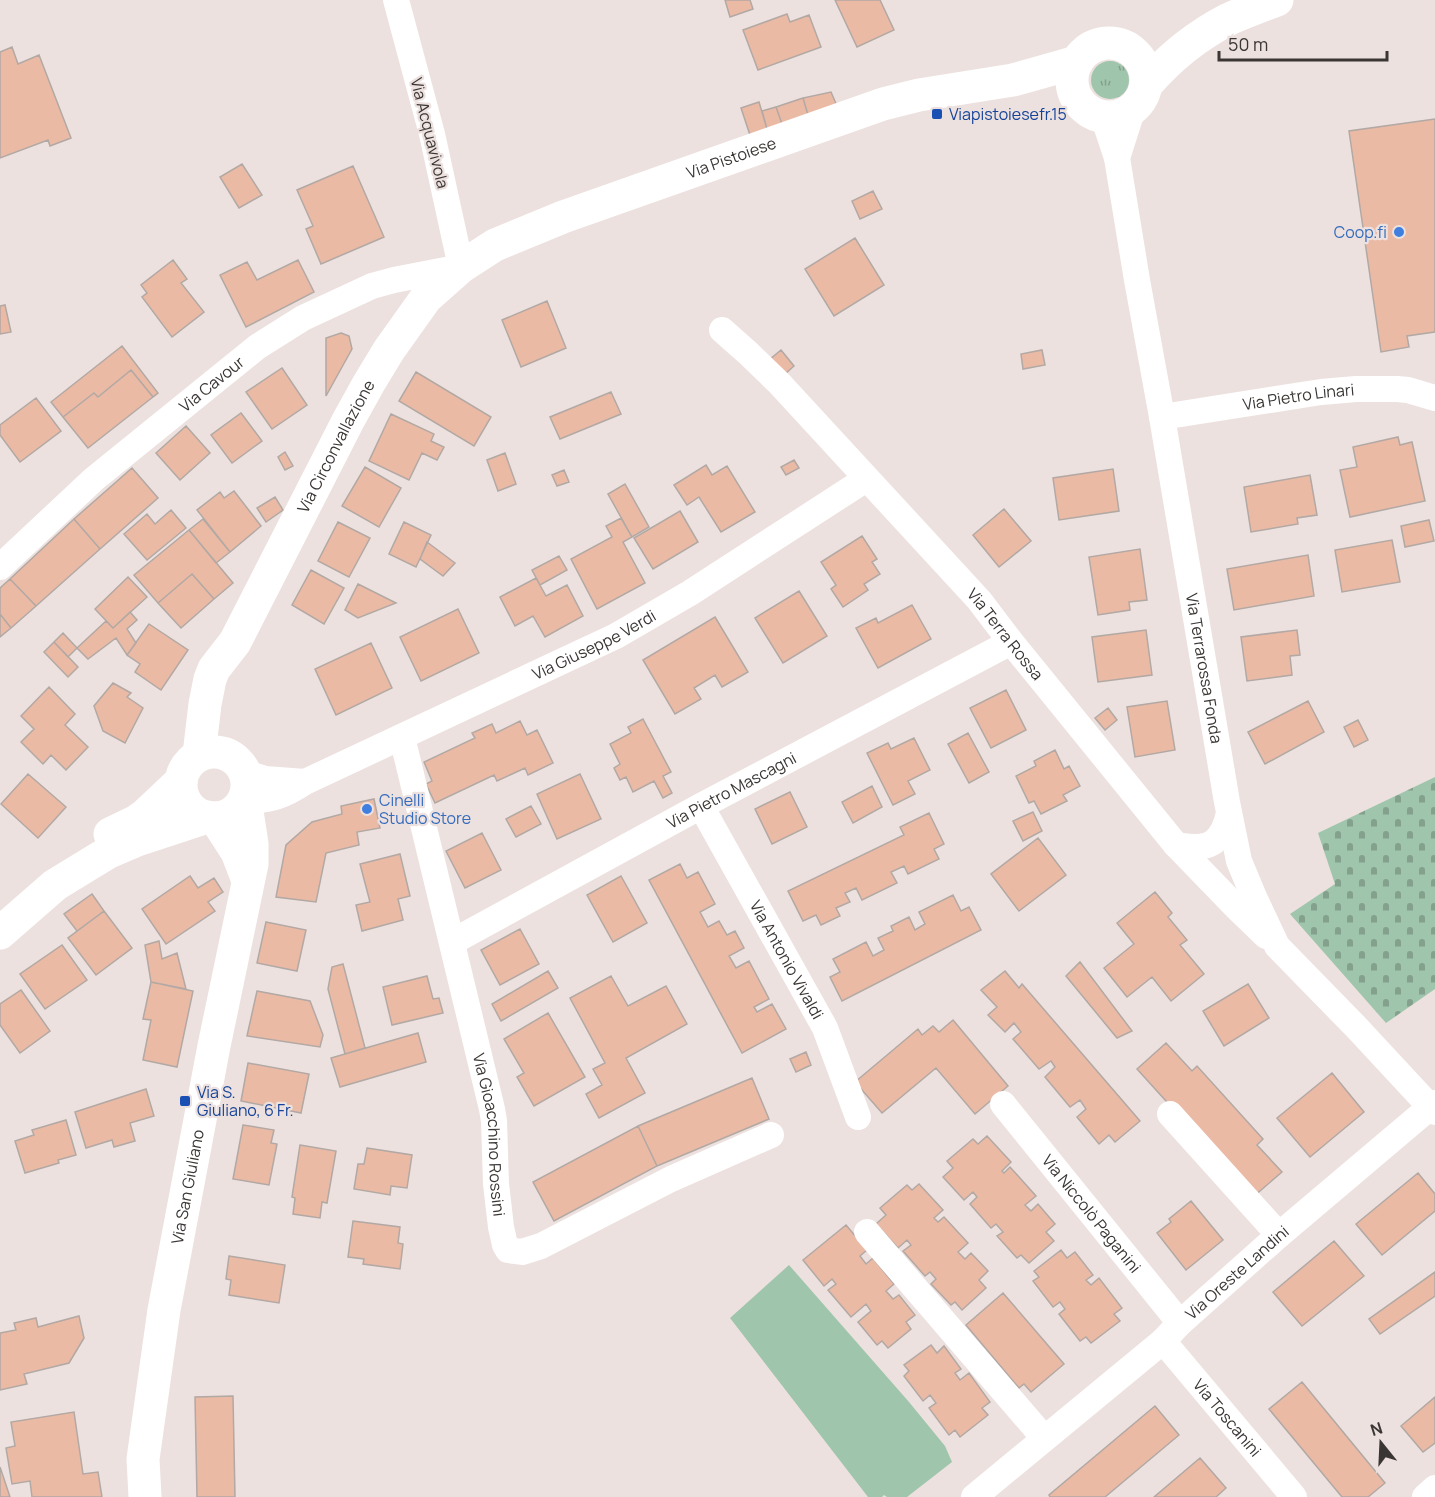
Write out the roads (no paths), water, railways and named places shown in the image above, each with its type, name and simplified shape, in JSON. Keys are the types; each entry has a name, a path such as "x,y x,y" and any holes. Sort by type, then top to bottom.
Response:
{"main road":[{"path":"1127,103 1167,61 1195,41 1228,20 1276,0"},
{"path":"1132,51 1228,20"},
{"name":"Via Pistoiese","path":"460,267 495,245 563,217 883,104 1012,80 1077,62 1089,49 1106,43 1132,51"},
{"path":"1127,103 1145,69 1138,56 1132,51"},
{"path":"1077,62 1072,80 1077,97"},
{"name":"Via Pistoiese","path":"1012,80 1077,97 1088,110 1127,103"},
{"name":"Via Circonvallazione","path":"211,817 195,811 183,795 220,773 204,704 214,669 235,642 349,419 389,350 426,298 460,267"},
{"path":"0,933 55,885 109,852 136,840 211,817 229,814 236,810 220,773 80,853 62,870 55,885"},
{"name":"Via San Giuliano","path":"145,1497 142,1459 164,1310 214,1046 253,858 252,844 220,773"},
{"path":"211,817 237,852 248,880"}],"street":[{"name":"Via Acquavivola","path":"396,0 432,134 460,267"},
{"name":"Via Terrarossa Fonda","path":"1127,103 1116,158 1239,861 1277,946 1433,1107"},
{"name":"Via Cavour","path":"0,567 94,479 256,346 303,318 372,286 460,267"},
{"name":"Via Terra Rossa","path":"722,330 779,383 979,600 1176,846 1277,946"},
{"name":"Via Pietro Linari","path":"1162,417 1321,392 1356,389 1408,390 1435,398"},
{"name":"Via Giuseppe Verdi","path":"220,773 259,800 285,794 305,782 630,628 690,593 866,479"},
{"name":"Via Pietro Mascagni","path":"452,942 1011,642"},
{"name":"Via Gioacchino Rossini","path":"402,737 494,1121 496,1184 504,1245 508,1250 522,1252 541,1246 671,1179 771,1135"},
{"name":"Via Antonio Vivaldi","path":"701,807 825,1028 858,1117"},
{"path":"1176,846 1200,848 1216,840 1226,827 1229,813"},
{"name":"Via Niccolò Paganini","path":"1003,1104 1171,1332"},
{"name":"Via Oreste Landini","path":"974,1497 1171,1332 1279,1235 1433,1107"},
{"path":"1170,1114 1279,1235"},
{"path":"867,1232 1044,1438"},
{"name":"Via Toscanini","path":"1171,1332 1292,1496"},
{"path":"1425,1497 1435,1488"}],"place":[{"name":"Viapistoiesefr.15","path":"937,114"},
{"name":"Coop.fi","path":"1399,232"},
{"name":"Cinelli Studio Store","path":"367,809"},
{"name":"Via S. Giuliano, 6 Fr.","path":"185,1101"}]}
